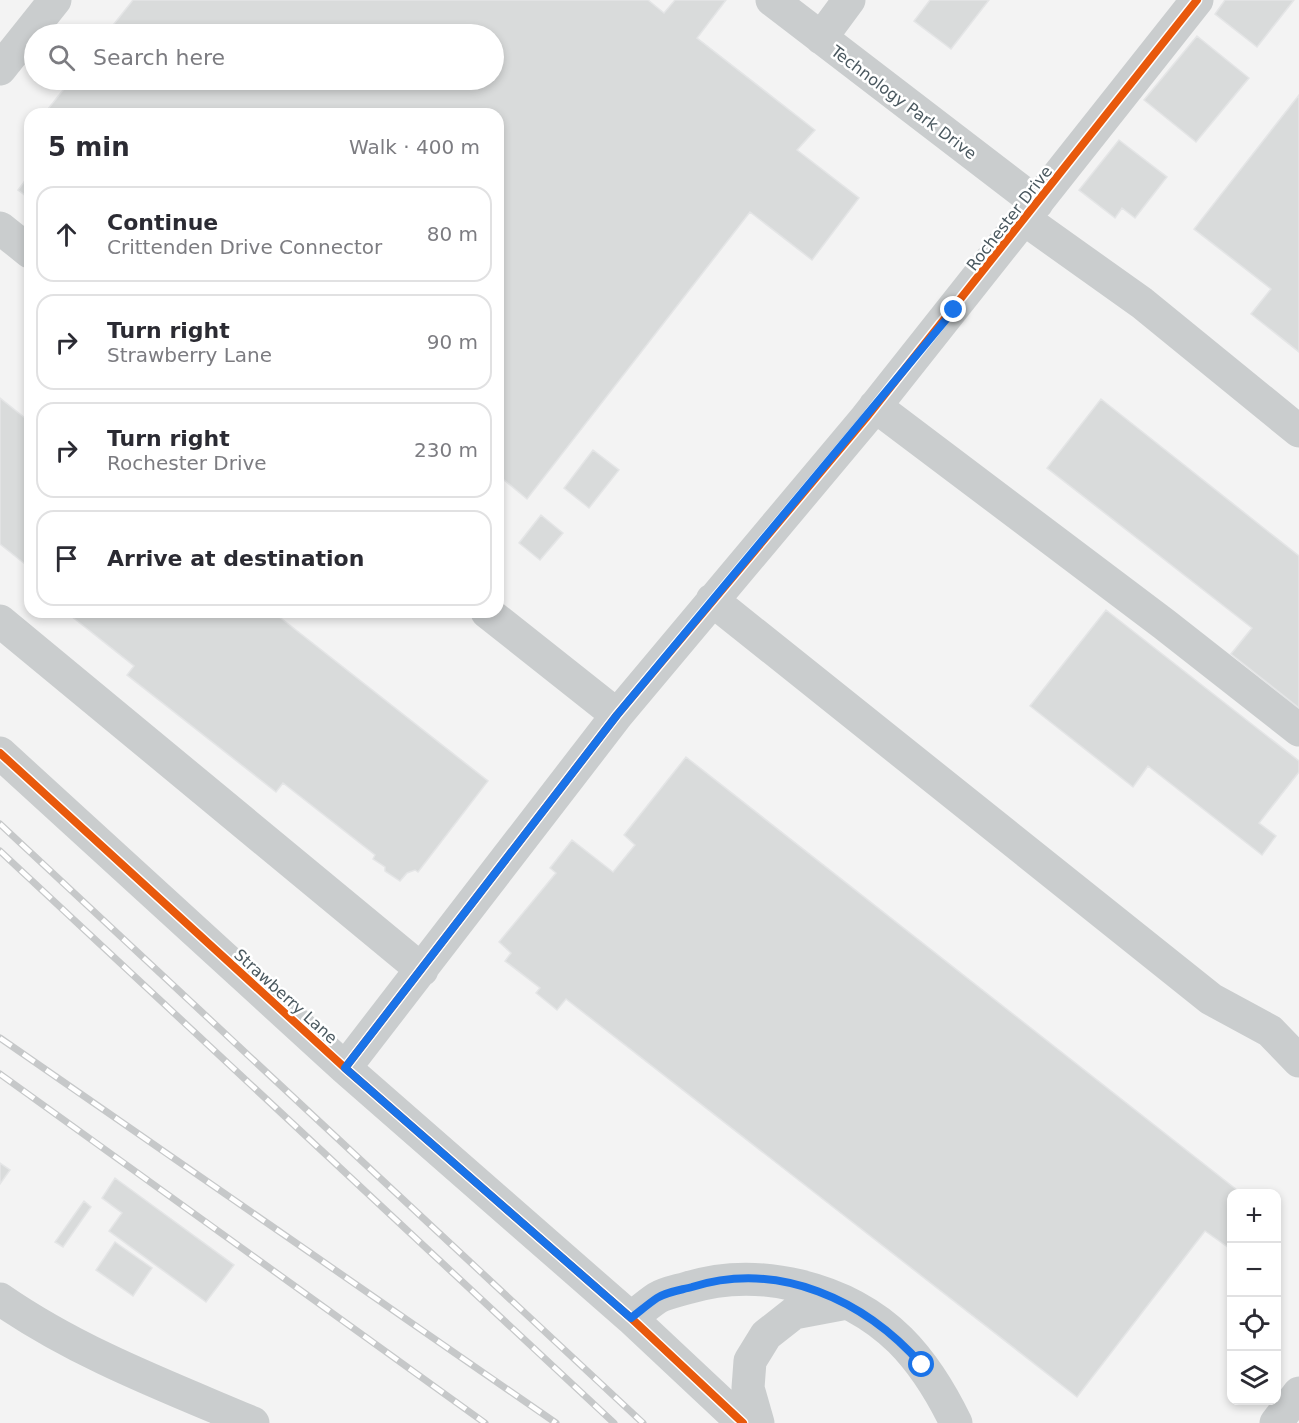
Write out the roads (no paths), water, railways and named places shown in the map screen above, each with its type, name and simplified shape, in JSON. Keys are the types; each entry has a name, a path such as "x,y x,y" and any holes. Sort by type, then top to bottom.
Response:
{"street":[{"path":"36,24 55,0"},
{"name":"Technology Park Drive","path":"772,0 1299,430"},
{"path":"821,38 849,0"},
{"name":"Rochester Drive","path":"345,1068 617,715 875,406 1197,0"},
{"path":"0,69 24,39"},
{"path":"0,228 24,247"},
{"path":"875,406 1164,624 1299,730"},
{"path":"712,600 1211,999 1270,1031 1299,1061"},
{"path":"494,618 617,715"},
{"path":"0,621 422,970"},
{"name":"Strawberry Lane","path":"0,753 345,1068 631,1318 743,1423"},
{"path":"631,1318 658,1297 706,1282 738,1279 769,1280 815,1290 847,1303 872,1318 899,1339 928,1373 956,1423"},
{"path":"0,1299 42,1328 104,1360 253,1423"},
{"path":"758,1423 748,1388 750,1361 766,1335 794,1313 847,1303"},
{"path":"1276,1423 1299,1393"}],"railway":[{"path":"0,824 643,1423"},
{"path":"0,851 614,1423"},
{"path":"0,1038 556,1423"},
{"path":"0,1074 485,1423"}]}
